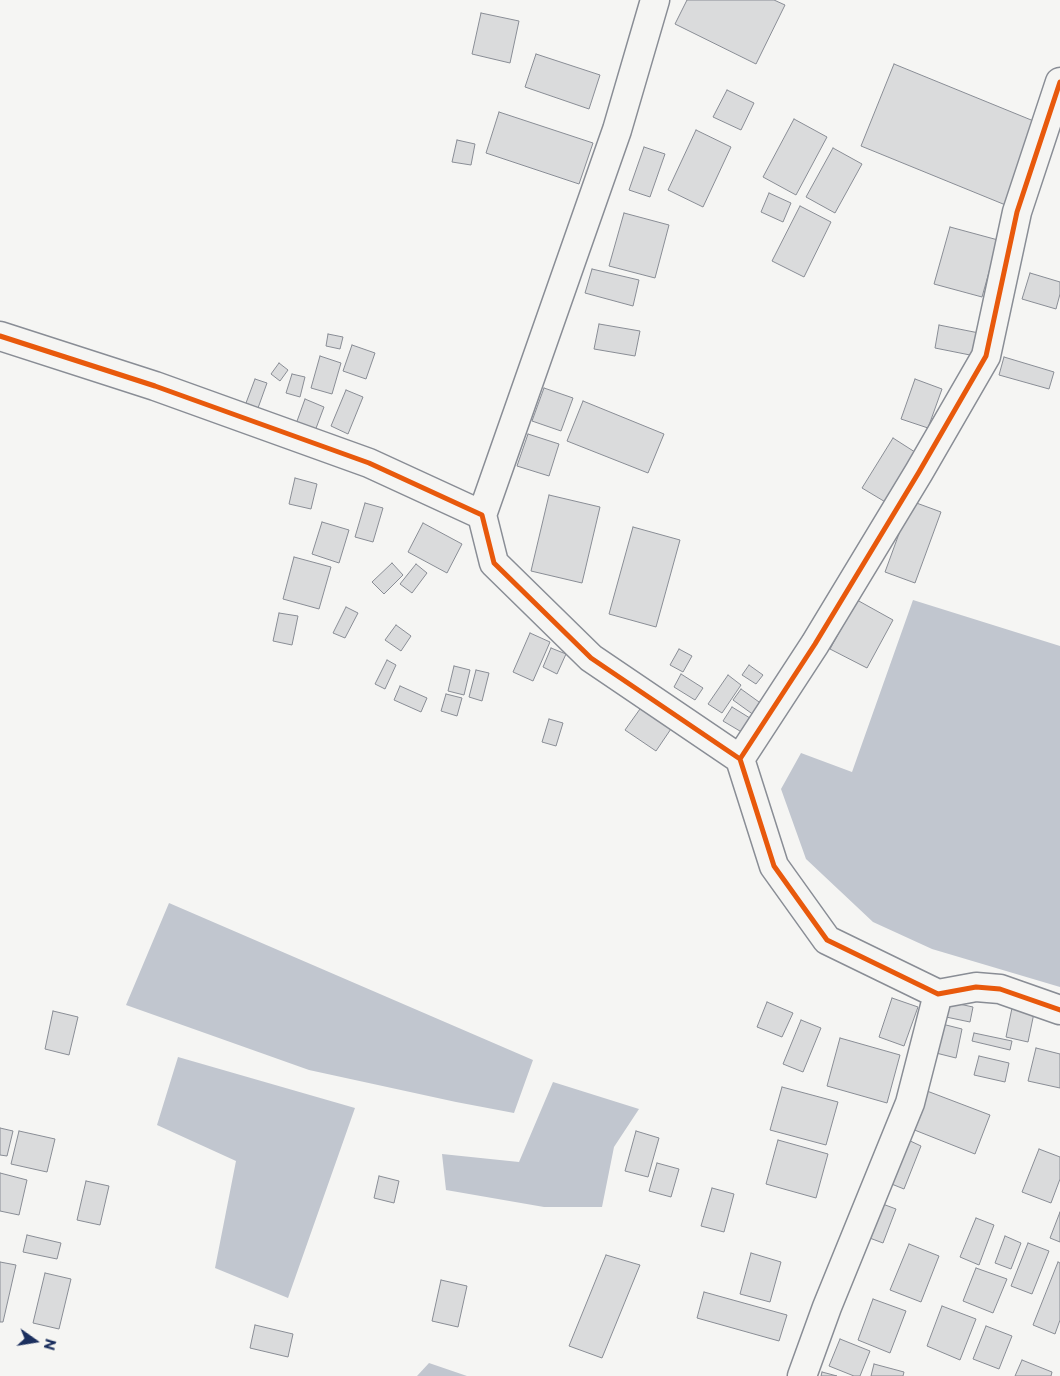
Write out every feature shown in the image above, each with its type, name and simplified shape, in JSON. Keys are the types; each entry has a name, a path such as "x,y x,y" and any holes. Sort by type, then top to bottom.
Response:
{"street":[{"path":"655,0 617,130 482,516 494,563 592,658 740,759 774,866 827,940 938,994 976,987 1000,990 1060,1010"},
{"path":"740,759 820,636 919,472 986,356 1018,212 1060,82"},
{"path":"0,336 155,386 369,463 482,516"},
{"path":"802,1376 827,1307 910,1103 938,994"}],"shaded area":[{"path":"913,600 1060,646 1060,987 932,949 873,922 806,859 781,789 801,753 852,772"},
{"path":"169,903 533,1060 514,1113 309,1070 126,1005"},
{"path":"178,1057 355,1108 288,1298 215,1268 236,1161 157,1125"},
{"path":"553,1082 639,1109 614,1147 602,1207 544,1207 446,1190 442,1154 519,1162"},
{"path":"429,1363 467,1376 417,1376"}],"building":[{"path":"687,0 774,0 785,5 756,64 675,24"},
{"path":"481,13 519,21 510,63 472,54"},
{"path":"536,54 600,75 589,109 525,87"},
{"path":"894,64 1041,124 1008,206 861,146"},
{"path":"727,90 754,103 741,130 713,117"},
{"path":"499,112 593,143 579,184 486,153"},
{"path":"794,119 827,137 796,195 763,177"},
{"path":"696,130 731,147 703,207 668,190"},
{"path":"457,140 475,144 471,165 452,162"},
{"path":"644,147 665,154 650,197 629,190"},
{"path":"833,148 862,164 835,213 806,197"},
{"path":"769,193 791,203 783,222 761,212"},
{"path":"800,206 831,222 804,277 772,261"},
{"path":"624,213 669,225 655,278 609,266"},
{"path":"950,227 998,240 982,297 934,284"},
{"path":"592,269 639,280 633,306 585,293"},
{"path":"1030,273 1060,282 1060,294 1056,309 1022,299"},
{"path":"599,324 640,331 635,356 594,349"},
{"path":"939,325 979,333 975,356 935,348"},
{"path":"328,334 343,337 340,349 326,346"},
{"path":"352,345 375,353 366,379 343,371"},
{"path":"320,356 341,363 332,394 311,388"},
{"path":"1004,357 1054,372 1049,389 999,375"},
{"path":"279,363 288,370 280,381 271,374"},
{"path":"292,374 305,377 300,397 286,393"},
{"path":"255,379 267,383 258,408 246,403"},
{"path":"915,379 942,389 928,428 901,419"},
{"path":"544,388 573,398 561,431 532,421"},
{"path":"346,390 363,397 348,434 331,426"},
{"path":"305,399 324,407 315,431 296,424"},
{"path":"583,401 664,434 648,473 567,441"},
{"path":"528,434 559,444 549,476 517,466"},
{"path":"893,438 918,454 887,503 862,488"},
{"path":"295,478 317,484 311,509 289,504"},
{"path":"549,495 600,507 582,583 531,571"},
{"path":"911,501 941,512 915,583 885,572"},
{"path":"365,503 383,508 373,542 355,537"},
{"path":"322,522 349,530 339,563 312,554"},
{"path":"423,523 462,544 447,573 408,552"},
{"path":"633,527 680,540 656,627 609,614"},
{"path":"294,557 331,567 319,609 283,599"},
{"path":"392,563 403,575 384,594 372,582"},
{"path":"416,564 427,573 412,593 400,584"},
{"path":"857,600 893,620 867,668 830,649"},
{"path":"346,607 358,613 345,638 333,633"},
{"path":"279,613 298,616 292,645 273,641"},
{"path":"396,625 411,636 401,651 385,640"},
{"path":"530,633 550,642 533,681 513,672"},
{"path":"551,648 566,654 557,674 543,667"},
{"path":"679,649 692,656 683,672 670,665"},
{"path":"387,660 396,665 385,689 375,684"},
{"path":"749,665 763,675 756,684 742,675"},
{"path":"454,666 470,670 464,695 448,691"},
{"path":"476,670 489,673 482,701 469,697"},
{"path":"681,674 703,688 695,700 674,687"},
{"path":"728,675 741,685 722,713 708,704"},
{"path":"400,686 427,698 421,712 394,700"},
{"path":"741,689 766,707 758,718 733,700"},
{"path":"446,694 462,698 457,716 441,711"},
{"path":"645,702 675,723 656,751 625,730"},
{"path":"732,707 758,723 750,737 723,721"},
{"path":"549,719 563,723 556,746 542,742"},
{"path":"892,998 918,1007 904,1046 879,1037"},
{"path":"767,1002 793,1013 782,1037 757,1027"},
{"path":"950,1002 973,1007 970,1022 946,1017"},
{"path":"1012,1008 1034,1013 1028,1042 1006,1037"},
{"path":"53,1011 78,1017 69,1055 45,1049"},
{"path":"801,1020 821,1028 803,1072 783,1064"},
{"path":"938,1023 962,1029 956,1058 932,1052"},
{"path":"974,1033 1012,1041 1010,1050 972,1041"},
{"path":"840,1038 900,1055 887,1103 827,1086"},
{"path":"1036,1048 1060,1054 1060,1088 1028,1081"},
{"path":"979,1056 1009,1063 1005,1082 974,1075"},
{"path":"782,1087 838,1102 826,1145 770,1130"},
{"path":"927,1091 990,1115 975,1154 912,1129"},
{"path":"0,1128 13,1131 7,1156 0,1155"},
{"path":"19,1131 55,1139 47,1172 11,1164"},
{"path":"636,1131 659,1138 648,1177 625,1171"},
{"path":"906,1139 921,1146 904,1189 889,1183"},
{"path":"778,1140 828,1154 816,1198 766,1184"},
{"path":"1039,1149 1060,1157 1060,1179 1051,1203 1022,1192"},
{"path":"657,1163 679,1169 671,1197 649,1191"},
{"path":"0,1173 27,1180 19,1215 0,1211"},
{"path":"379,1176 399,1181 394,1203 374,1198"},
{"path":"86,1181 109,1186 100,1225 77,1220"},
{"path":"712,1188 734,1194 724,1232 701,1226"},
{"path":"880,1203 896,1209 883,1243 867,1237"},
{"path":"1060,1212 1060,1242 1050,1238"},
{"path":"976,1218 994,1225 979,1265 960,1257"},
{"path":"27,1235 61,1243 57,1259 23,1252"},
{"path":"1005,1236 1021,1243 1011,1269 995,1263"},
{"path":"1028,1243 1049,1251 1032,1294 1011,1286"},
{"path":"909,1244 939,1256 921,1302 890,1290"},
{"path":"751,1253 781,1262 770,1302 740,1294"},
{"path":"606,1255 640,1265 602,1358 569,1346"},
{"path":"0,1262 16,1265 3,1322 0,1322"},
{"path":"1058,1262 1060,1263 1060,1320 1055,1334 1033,1325"},
{"path":"976,1268 1007,1279 993,1313 963,1301"},
{"path":"45,1273 71,1279 59,1329 33,1323"},
{"path":"441,1280 467,1286 458,1327 432,1321"},
{"path":"704,1292 787,1315 779,1341 697,1318"},
{"path":"873,1299 906,1311 890,1353 858,1340"},
{"path":"942,1306 976,1319 960,1360 927,1346"},
{"path":"255,1325 293,1334 288,1357 250,1348"},
{"path":"986,1326 1012,1336 999,1369 973,1359"},
{"path":"840,1339 870,1351 860,1376 854,1376 829,1366"},
{"path":"1022,1360 1052,1372 1051,1376 1015,1376"},
{"path":"874,1364 904,1372 903,1376 871,1376"},
{"path":"822,1372 837,1376 821,1376"}],"cycle path":[{"path":"740,759 815,644 919,472 986,356 1017,212 1060,82"},
{"path":"0,336 155,386 369,463 482,515 494,563 591,658 740,759 774,866 827,940 938,994 976,987 1000,989 1060,1010"}]}
